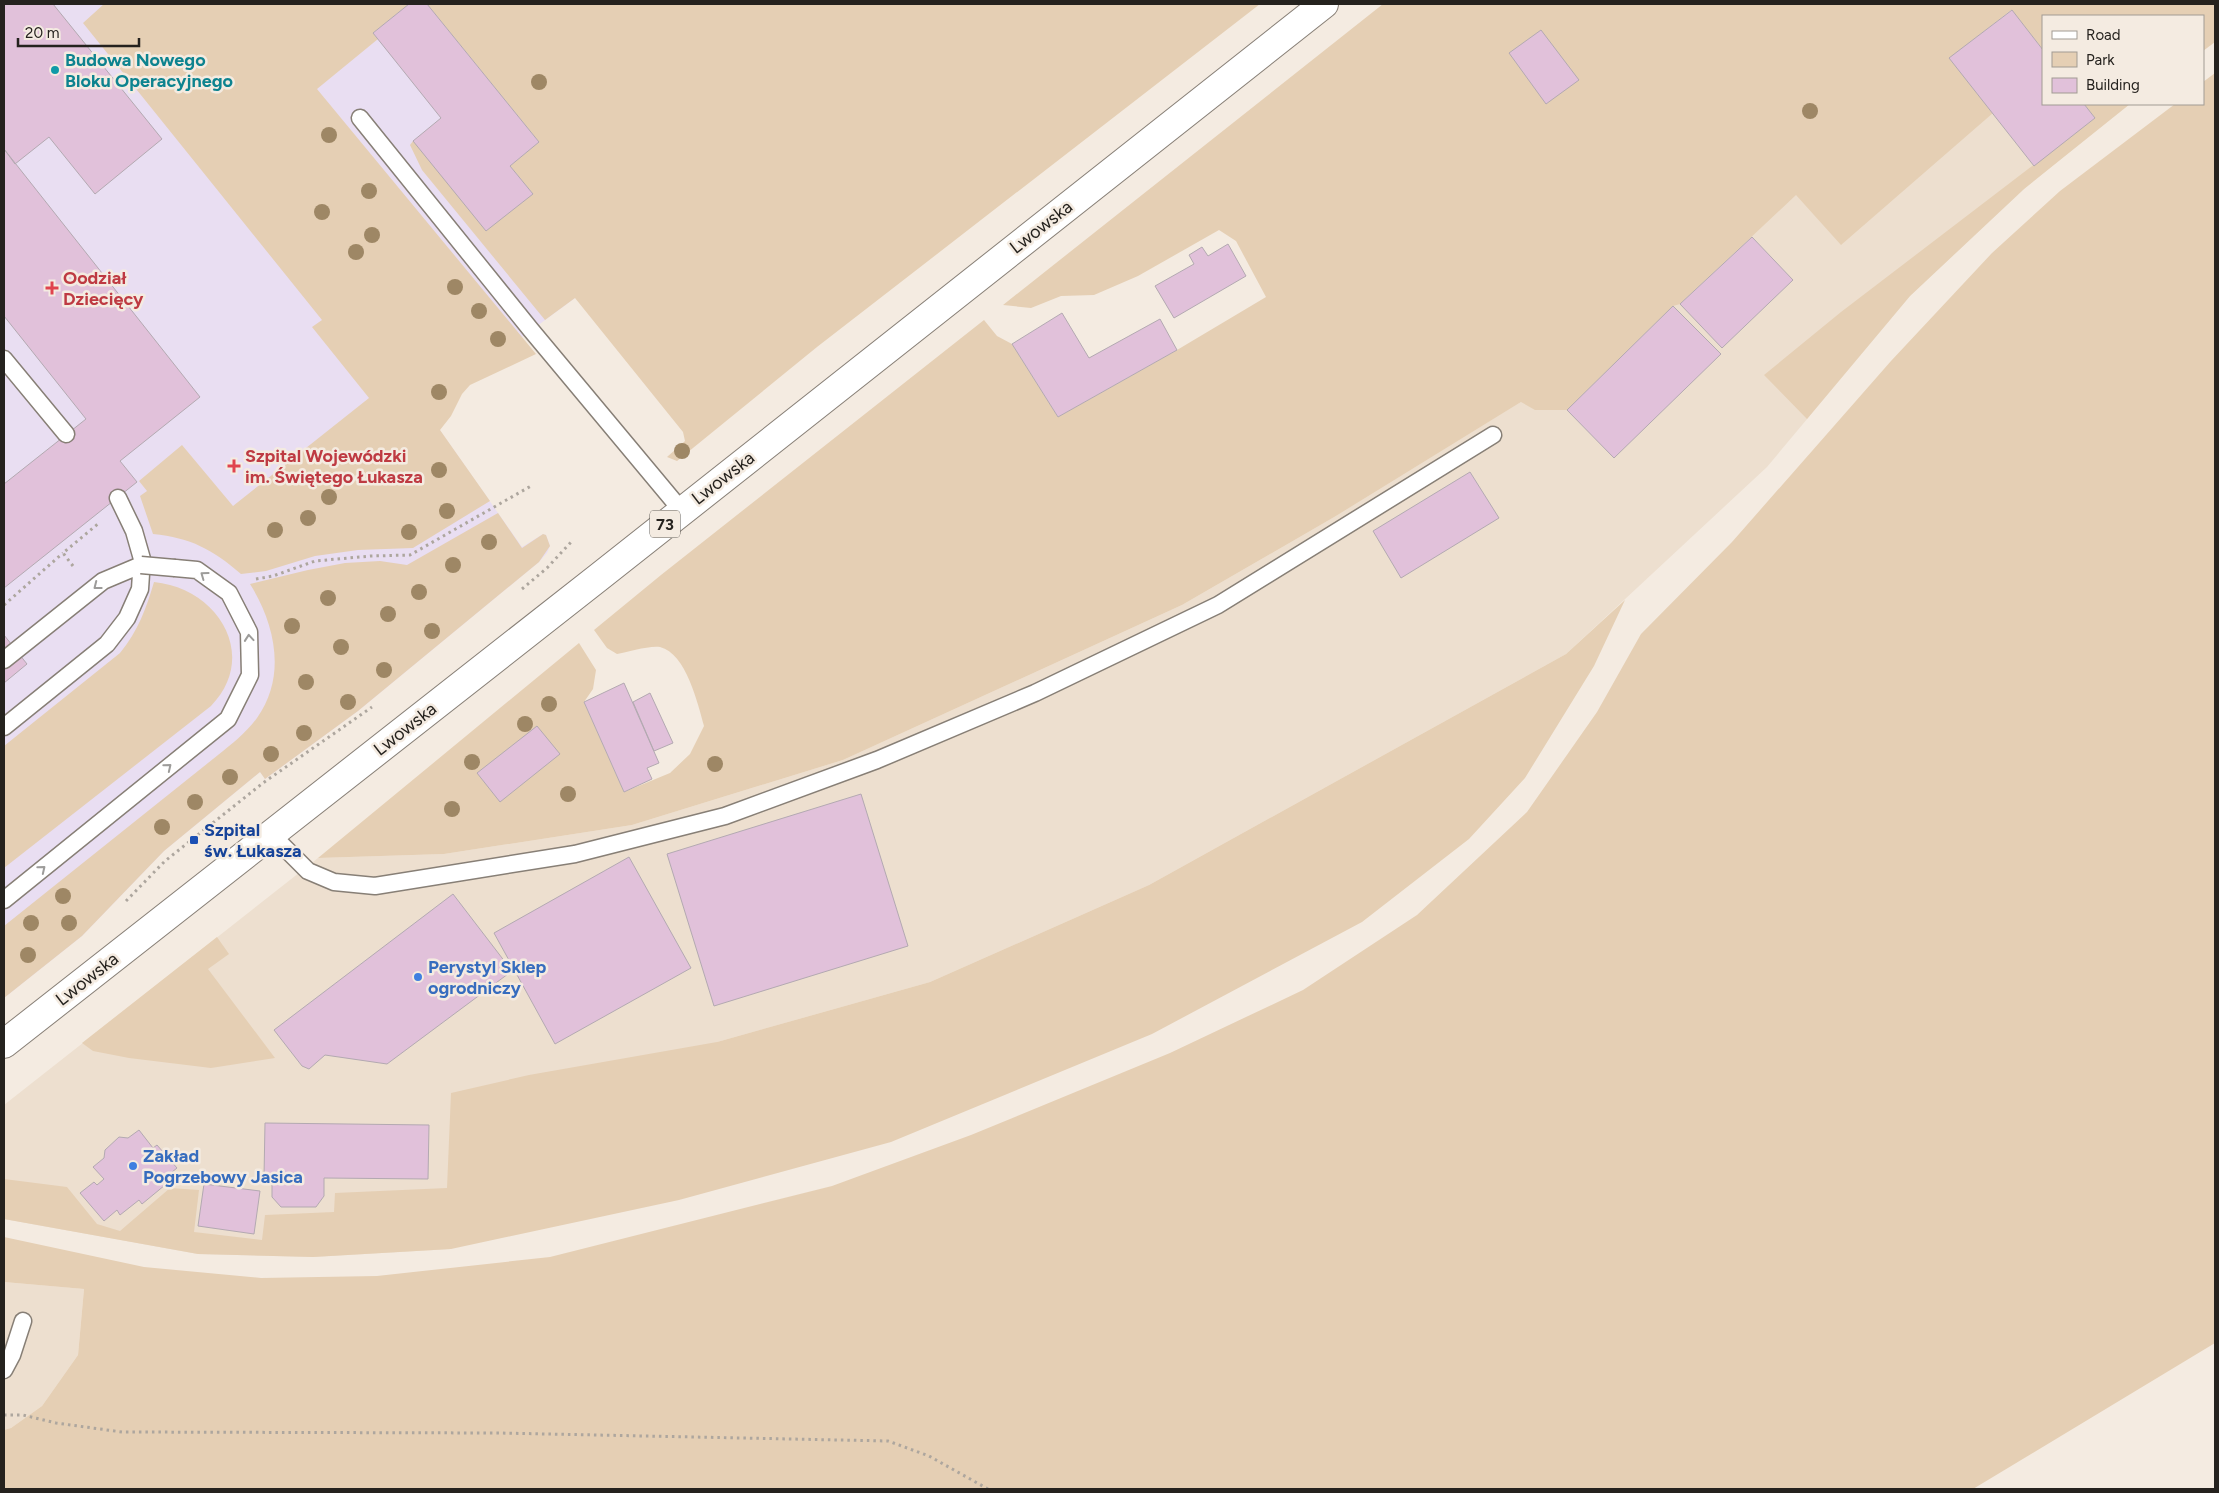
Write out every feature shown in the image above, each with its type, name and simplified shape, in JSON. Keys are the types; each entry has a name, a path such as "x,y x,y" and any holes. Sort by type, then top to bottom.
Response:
{"main road":[{"name":"Lwowska","path":"4,1044 1324,4"}],"lane":[{"path":"360,118 531,330 682,511"},
{"path":"4,359 66,434"},
{"path":"271,834 308,871 334,882 374,886 576,854 724,816 877,760 1027,696 1218,605 1493,435"},
{"path":"4,727 107,644 128,618 140,589 142,559 134,531 118,498"},
{"path":"4,660 103,581 141,564 197,570 229,593 250,632 250,675 228,719 4,900"},
{"path":"4,1370 12,1354 23,1321"}],"path":[{"path":"229,593 248,580 273,576 315,560 410,555 531,486"},
{"path":"4,605 105,518"},
{"path":"517,594 547,568 572,541"},
{"path":"63,553 92,590"},
{"path":"123,903 165,861 263,783 377,704"},
{"path":"4,1415 23,1415 56,1424 122,1432 499,1433 888,1441 929,1456 988,1489"}],"shaded area":[{"name":"Szpital Wojewódzki im. Świętego Łukasza","path":"4,4 767,4 575,298 425,409 522,547 543,534 546,535 550,546 547,553 539,562 358,711 265,779 260,772 164,851 82,936 4,998"},
{"path":"1991,4 2022,4 2042,105 2109,105 2116,114 2024,189 1910,296 1767,467 1566,654 1149,885 930,982 717,1042 451,1249 313,1257 198,1254 4,1219 4,1105 318,858 444,854 632,825 843,760 1182,605 1336,516 1600,353"},
{"path":"4,1282 84,1289 78,1355 42,1406 11,1428 4,1430"}],"green space":[{"path":"104,4 409,4 373,33 378,39 317,89 536,354 470,385 462,394 451,416 440,430 490,501 413,548 358,550 315,556 266,571 241,574 210,551 200,546 179,538 153,534 140,496 147,491 139,481 182,445 233,506 369,398 312,327 322,320 83,23"},
{"path":"427,4 1260,4 817,347 677,461 667,457 685,441 683,432 575,298 545,320 422,170 410,145 413,141 533,194 510,166 539,142"},
{"path":"1383,4 2215,4 2215,42 2204,50 2204,15 2042,15 2042,49 2011,10 1950,58 1993,113 1841,245 1796,195 1680,304 1673,306 1567,410 1535,410 1521,402 1336,516 1182,605 843,760 632,825 444,854 318,858 579,643 596,670 593,689 584,702 624,792 670,773 690,754 704,726 684,669 669,651 660,647 617,654 607,648 594,630 984,320 997,336 1012,344 1058,417 1266,297 1236,241 1219,230 1138,276 1094,295 1061,296 1031,308 1003,305"},
{"path":"2215,73 2215,1343 1973,1489 4,1489 4,1430 11,1428 42,1406 78,1355 84,1289 4,1282 4,1237 144,1267 261,1278 377,1276 550,1257 832,1186 971,1135 1170,1053 1303,990 1417,915 1527,812 1597,712 1641,634 1732,542 1891,361 1992,253 2060,191 2174,105 2204,105 2204,81"},
{"path":"2085,105 2129,105 2024,189 1910,296 1807,419 1764,375 1841,312 2095,118"},
{"path":"498,513 522,548 543,534 546,535 550,546 539,562 358,711 265,779 260,772 164,851 82,936 4,998 4,926 228,747 257,718 266,702 275,668 274,650 266,616 250,584 345,563 380,561 407,565"},
{"path":"154,582 177,587 196,597 213,610 224,627 231,646 232,666 225,686 211,706 4,868 4,746 120,653 141,619"},
{"path":"1625,600 1594,666 1525,778 1469,839 1362,922 1152,1034 891,1142 679,1200 451,1249 313,1257 198,1254 4,1219 4,1179 67,1187 97,1224 120,1231 170,1188 199,1190 194,1232 262,1240 265,1215 334,1212 335,1193 447,1188 451,1093 529,1075 717,1042 930,982 1149,885 1566,654"},
{"path":"217,937 229,954 208,969 275,1058 211,1068 129,1058 93,1051 82,1043"}],"building":[{"name":"Budowa Nowego Bloku Operacyjnego","path":"4,4 53,4 162,139 95,194 49,137 15,164 4,149"},
{"path":"409,4 427,4 539,142 510,166 533,194 486,231 413,141 441,118 373,33"},
{"path":"2012,10 2042,49 2042,105 2085,105 2095,118 2034,166 1949,58"},
{"path":"1541,30 1579,80 1546,104 1509,53"},
{"path":"4,149 200,397 120,461 137,482 4,588 4,484 86,419 4,316"},
{"path":"1752,237 1793,280 1722,348 1680,304"},
{"path":"1228,244 1246,276 1174,318 1155,286 1194,264 1189,255 1202,247 1208,256"},
{"path":"1673,306 1721,354 1614,458 1567,410"},
{"path":"1062,313 1089,358 1160,319 1177,350 1058,417 1012,344"},
{"path":"1470,472 1499,518 1401,578 1373,531"},
{"path":"4,635 27,664 4,683"},
{"path":"624,683 659,763 647,768 652,779 624,792 584,702"},
{"path":"650,693 673,743 654,751 633,702"},
{"path":"537,726 560,754 500,802 477,773"},
{"path":"861,794 908,946 714,1006 667,854"},
{"path":"629,857 691,968 555,1044 494,933"},
{"path":"453,894 512,971 387,1064 325,1055 309,1069 302,1066 274,1030"},
{"path":"265,1123 429,1125 428,1179 324,1178 324,1196 316,1207 281,1207 272,1197 272,1177 264,1177"},
{"path":"139,1130 153,1148 157,1145 177,1168 161,1181 165,1185 142,1204 139,1200 120,1215 117,1210 104,1221 80,1193 94,1182 97,1185 104,1179 93,1167 104,1158 105,1150 119,1137 128,1138"},
{"path":"204,1184 260,1191 254,1234 198,1226"}],"place":[{"name":"Budowa Nowego Bloku Operacyjnego","path":"55,70"},
{"name":"Oodział Dziecięcy","path":"52,288"},
{"name":"Szpital Wojewódzki im. Świętego Łukasza","path":"234,466"},
{"name":"Szpital św. Łukasza","path":"194,840"},
{"name":"Perystyl Sklep ogrodniczy","path":"418,977"},
{"name":"Zakład Pogrzebowy Jasica","path":"133,1166"}]}
